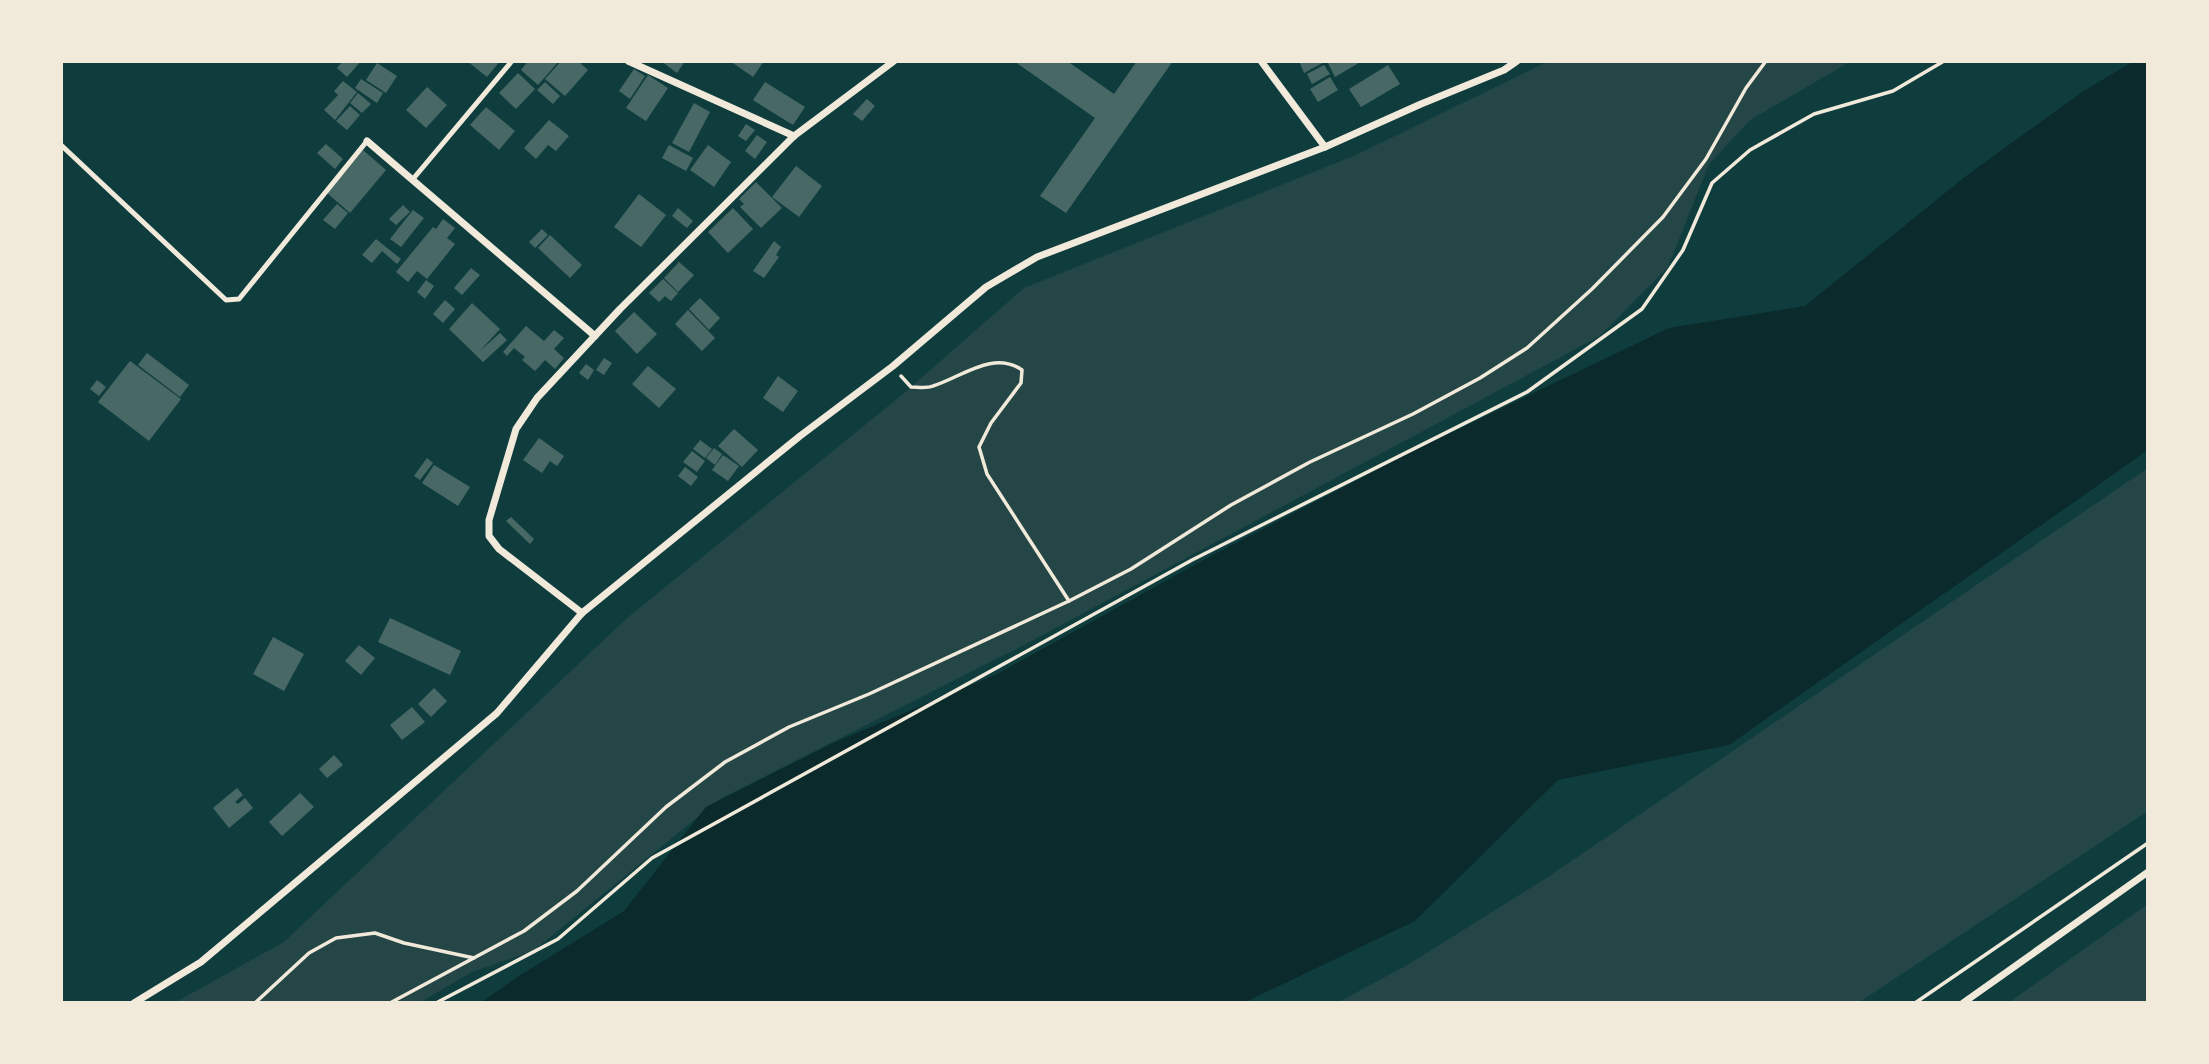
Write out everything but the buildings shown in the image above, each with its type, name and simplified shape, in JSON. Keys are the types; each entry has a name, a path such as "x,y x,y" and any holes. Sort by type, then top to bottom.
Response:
{"street":[{"path":"628,61 794,136"},
{"path":"582,613 499,549 489,536 489,520 516,429 537,398 595,336 794,136 894,61"},
{"path":"1261,61 1325,147"},
{"path":"134,1003 201,962 496,713 582,613 800,436 893,366 986,288 1037,257 1325,147 1504,70 1517,61"},
{"path":"367,141 595,336"},
{"path":"1963,1003 2148,872"}],"lane":[{"path":"413,180 512,61"},
{"path":"61,145 226,300 239,299 367,141"}],"path":[{"path":"390,1003 524,931 578,891 666,807 725,762 789,727 869,694 1069,601 1131,569 1243,499 1310,462 1413,414 1480,378 1527,348 1592,289 1663,216 1706,159 1746,88 1766,61"},
{"path":"436,1003 558,939 652,858 1192,559 1527,392 1642,309 1683,250 1712,183 1750,150 1814,114 1893,90 1944,61"},
{"path":"893,366 911,387 930,388 989,363 1010,362 1022,370 1021,383 991,423 979,447 988,474 1069,601"},
{"path":"1914,1003 2148,843"},
{"path":"255,1003 309,953 336,938 375,933 404,943 475,958"}],"shaded area":[{"path":"1549,61 1851,61 1750,120 1709,164 1668,267 1600,336 1024,645 720,799 533,951 472,972 419,1003 174,1003 284,942 626,619 903,394 1024,288 1356,155"},
{"path":"2134,61 2148,61 2148,450 1729,745 1558,780 1415,921 1243,1003 480,1003 624,911 706,807 835,742 995,675 1209,557 1417,449 1669,328 1805,306 1966,176 2082,92"},
{"path":"2148,468 2148,811 1858,1003 1337,1003 1409,964 1548,877"},
{"path":"2148,904 2148,1003 2008,1003"}]}
